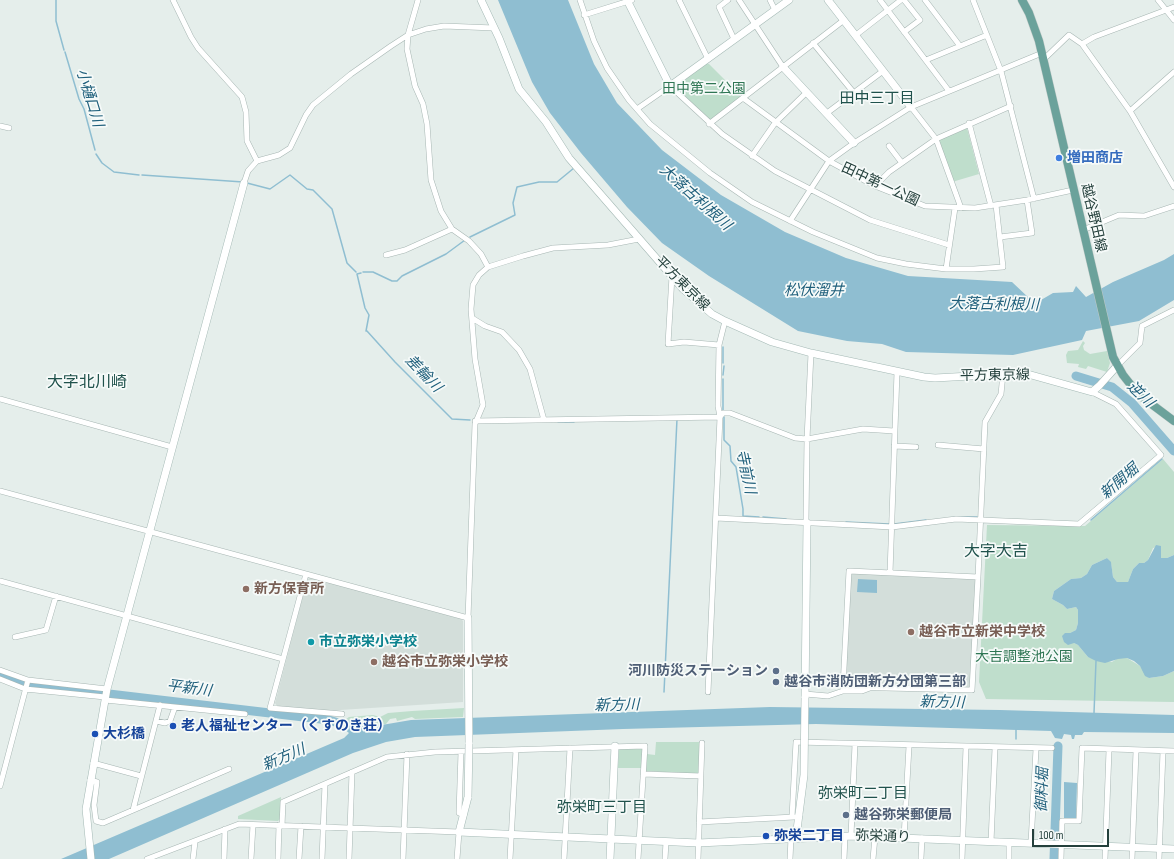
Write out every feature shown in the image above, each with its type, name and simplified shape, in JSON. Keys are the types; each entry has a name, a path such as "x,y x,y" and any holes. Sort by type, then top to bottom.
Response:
{"main road":[{"name":"越谷野田線","path":"1023,0 1035,29 1042,56 1106,328 1117,366 1138,394 1174,421"}],"street":[{"path":"173,0 190,37 242,97 246,112 248,141 257,161"},
{"path":"418,0 408,35 408,58 428,124 431,180 441,211 452,229 469,241 481,254 488,267"},
{"name":"平方東京線","path":"481,0 519,90 524,98 546,122 569,158 672,276 697,302 725,321 760,338 811,353 897,372 935,378 1028,373 1092,392"},
{"path":"580,0 584,15 607,68 629,100 666,138 710,174 752,202 813,232 877,258 906,264 946,269 1003,267 1000,237 994,206 969,124"},
{"path":"679,0 708,59"},
{"path":"728,0 718,7 734,39"},
{"path":"739,0 754,25 784,67 854,143"},
{"path":"770,0 775,10"},
{"path":"637,109 789,0"},
{"path":"828,0 936,139 961,208"},
{"path":"880,0 949,91"},
{"path":"856,35 903,0 920,20 904,32"},
{"path":"926,0 960,46"},
{"path":"973,0 1001,71 1034,199"},
{"path":"1158,0 1174,20"},
{"path":"584,15 629,1 670,86 709,124 775,171 870,220 949,245"},
{"path":"1082,44 1094,37 1174,7"},
{"path":"709,124 844,20"},
{"path":"90,859 86,809 106,695 126,615 248,171 257,161 279,155 290,148 306,115 313,105 350,74 408,35 426,29 444,26 494,28"},
{"path":"926,60 987,35"},
{"path":"790,221 829,161 854,143 911,107 1042,56 1069,35 1082,44 1130,111 1174,187"},
{"path":"813,43 854,93"},
{"path":"827,113 883,71"},
{"path":"1130,111 1174,72"},
{"path":"752,156 775,123 807,92"},
{"name":"田中第一公園","path":"743,98 775,123 829,161 875,186 925,206 961,208 994,206 1074,190"},
{"path":"875,186 902,163 936,139 1011,106"},
{"path":"0,126 9,128"},
{"path":"889,146 902,163"},
{"path":"1000,237 1032,234 1027,200"},
{"path":"1083,230 1119,216 1144,216 1174,206"},
{"path":"946,269 955,208"},
{"path":"386,255 405,250 452,229"},
{"path":"457,859 460,832 468,797 468,618 475,421 483,405 475,359 471,309 473,285 479,275 488,267 553,248 608,245 639,239"},
{"path":"672,276 668,344 684,342 719,345"},
{"path":"716,518 892,527 956,519 1079,524 1161,455 1116,404 1092,392 1140,343 1142,326 1174,310"},
{"path":"472,318 485,326 502,332 519,350 530,369 544,420"},
{"path":"708,692 720,417 718,406 719,345 725,321"},
{"path":"790,859 804,774 807,439 811,353"},
{"path":"890,573 897,372"},
{"path":"978,577 849,571 843,687 972,690 978,577 985,422 1002,394 1003,374"},
{"path":"0,399 172,447"},
{"path":"475,421 720,417 723,413 730,413 795,438 807,439 863,429 894,431"},
{"path":"938,445 984,449"},
{"path":"894,446 916,447"},
{"path":"0,491 468,618"},
{"path":"306,574 270,708 342,714"},
{"path":"0,581 283,659"},
{"path":"15,637 46,630 56,596"},
{"path":"0,670 28,680 160,705 245,714"},
{"path":"0,679 25,688 106,695"},
{"path":"0,786 28,680"},
{"path":"805,696 828,696 843,691 862,691 873,687"},
{"path":"133,810 160,705"},
{"path":"156,721 165,723 170,722 175,707"},
{"path":"796,816 796,742 1036,749 1052,748"},
{"path":"698,859 702,743"},
{"path":"844,859 848,836 855,744"},
{"path":"610,859 615,746"},
{"path":"278,859 283,802 387,757 407,754 645,746 638,859"},
{"path":"904,838 909,746"},
{"path":"962,859 966,747"},
{"path":"564,859 570,748"},
{"path":"990,842 995,748"},
{"path":"1061,859 1062,821 1079,821 1082,748 1136,751 1174,751"},
{"path":"1031,843 1036,749"},
{"path":"510,859 516,750"},
{"path":"1105,859 1109,750"},
{"path":"1132,859 1136,751"},
{"path":"1159,859 1163,751"},
{"path":"461,752 459,813 464,815"},
{"path":"403,859 407,754"},
{"path":"93,763 142,776"},
{"path":"90,780 97,782 94,805 96,821 103,824 229,769"},
{"path":"348,859 352,772"},
{"path":"643,774 701,776"},
{"path":"322,859 325,784"},
{"path":"699,822 796,816"},
{"path":"147,859 192,840 195,842 239,824 460,832"},
{"path":"251,859 252,824"},
{"path":"299,859 301,826"},
{"path":"224,859 225,829"},
{"name":"弥栄通り","path":"460,832 698,843 848,836 1174,849"},
{"path":"873,859 875,837"},
{"path":"921,858 922,838"},
{"path":"193,859 195,842"},
{"path":"665,859 666,842"},
{"path":"1009,842 1009,859"}],"shaded area":[{"name":"越谷市立新栄中学校","path":"851,573 976,579 970,687 845,685"},
{"name":"越谷市立弥栄小学校","path":"310,577 461,619 463,621 463,702 325,711 277,706 275,703 307,580"}],"green space":[{"name":"田中第二公園","path":"705,63 709,64 743,98 709,124 670,86"},
{"path":"967,128 979,174 952,182 936,141"},
{"path":"1083,341 1085,343 1083,346 1084,350 1090,354 1107,351 1110,363 1107,372 1088,366 1086,369 1078,367 1079,364 1067,363 1066,355 1068,351 1078,350"},
{"name":"大吉調整池公園","path":"1163,459 1174,472 1174,555 1167,558 1161,558 1161,546 1153,548 1148,560 1144,563 1139,563 1133,569 1128,582 1122,583 1117,582 1113,577 1111,563 1107,558 1092,565 1087,574 1081,578 1071,579 1054,591 1052,599 1067,609 1076,607 1078,610 1078,623 1076,630 1070,633 1074,643 1078,645 1088,657 1112,662 1118,658 1127,658 1140,666 1149,678 1163,676 1174,671 1174,702 986,699 979,682 987,525 1085,526"},
{"path":"464,708 463,717 415,719 412,717 397,721 396,718 390,719 386,724 370,726 342,722 349,717 373,715 380,717 388,713"},
{"path":"656,742 700,742 699,772 697,774 646,771 647,754 655,755"},
{"path":"621,748 641,748 643,750 642,768 618,768 619,750"},
{"path":"281,797 280,819 278,821 238,819 238,816"}],"water":[{"name":"松伏溜井","path":"498,0 568,0 594,64 617,103 662,150 721,195 785,232 846,258 908,276 1012,282 1030,299 1041,300 1053,293 1073,292 1076,286 1086,297 1113,282 1164,260 1174,254 1174,300 1139,321 1086,331 1082,340 1013,355 906,352 882,344 847,341 798,331 709,276 662,243 627,207 581,153 550,113 532,82"},
{"path":"1156,545 1161,546 1161,558 1167,558 1174,555 1174,671 1163,676 1149,678 1145,676 1140,666 1127,658 1105,663 1096,661 1088,657 1078,645 1074,643 1068,645 1064,642 1062,636 1065,633 1070,633 1076,630 1078,623 1078,610 1076,607 1067,609 1052,599 1054,591 1071,579 1081,578 1087,574 1092,565 1107,558 1111,562 1113,577 1117,582 1128,582 1133,569 1139,563 1144,563 1148,560"},
{"path":"858,579 877,580 877,593 857,592"},
{"path":"770,707 1000,710 1174,715 1174,733 1084,732 1082,735 1075,735 1074,739 1072,739 1071,735 1064,734 1062,739 1055,738 1051,731 816,724 623,729 415,737 386,742 353,753 109,859 61,859 344,738 349,733 344,729 346,724 370,727 411,720"},
{"path":"1064,782 1077,783 1076,820 1064,820"}],"waterway":[{"name":"小樋口川","path":"56,0 56,21 64,50"},
{"name":"小樋口川","path":"65,52 79,99 84,109 95,150"},
{"name":"小樋口川","path":"96,154 102,163 114,172 139,175"},
{"name":"差輪川","path":"470,237 515,215 513,203 517,187 539,182 557,182 574,168"},
{"name":"小樋口川","path":"142,175 243,182"},
{"path":"247,183 270,189 290,175 307,189 313,190 332,209 347,263 356,272"},
{"name":"差輪川","path":"363,272 373,272 392,281 397,281 402,276 446,254 465,240"},
{"name":"差輪川","path":"361,273 357,274 365,308 369,315 366,331"},
{"name":"差輪川","path":"367,331 395,362 452,419 470,420"},
{"name":"寺前川","path":"723,347 723,363"},
{"name":"寺前川","path":"723,375 724,366"},
{"name":"逆川","path":"1076,376 1112,387 1132,403 1174,451"},
{"name":"寺前川","path":"723,379 723,410"},
{"name":"寺前川","path":"724,417 724,440 730,446 731,461 736,467 743,516 759,517"},
{"path":"664,692 677,419"},
{"path":"558,422 574,422"},
{"name":"新開堀","path":"1091,520 1162,459"},
{"name":"寺前川","path":"763,517 786,519"},
{"name":"寺前川","path":"954,517 977,517"},
{"name":"寺前川","path":"894,524 926,520"},
{"name":"寺前川","path":"846,522 889,524"},
{"path":"1094,713 1096,661"},
{"name":"平新川","path":"0,675 33,685 329,720 357,729"},
{"path":"1016,729 1016,739"},
{"name":"御料堀","path":"1054,859 1058,746"}],"place":[{"name":"増田商店","path":"1059,158"},
{"name":"新方保育所","path":"246,589"},
{"name":"越谷市立新栄中学校","path":"911,632"},
{"name":"市立弥栄小学校","path":"311,642"},
{"name":"越谷市立弥栄小学校","path":"374,662"},
{"name":"河川防災ステーション","path":"776,671"},
{"name":"越谷市消防団新方分団第三部","path":"776,682"},
{"name":"老人福祉センター（くすのき荘）","path":"173,726"},
{"name":"大杉橋","path":"95,734"},
{"name":"越谷弥栄郵便局","path":"846,815"},
{"name":"弥栄二丁目","path":"766,836"}],"district":[{"name":"田中三丁目","path":"877,99"},
{"name":"大字北川崎","path":"87,383"},
{"name":"大字大吉","path":"996,552"},
{"name":"弥栄町二丁目","path":"863,794"},
{"name":"弥栄町三丁目","path":"602,808"}],"water label":[{"name":"大落古利根川","path":"695,198"},
{"name":"大落古利根川","path":"994,305"},
{"name":"新方川","path":"942,703"},
{"name":"新方川","path":"617,706"},
{"name":"新方川","path":"284,758"}]}
